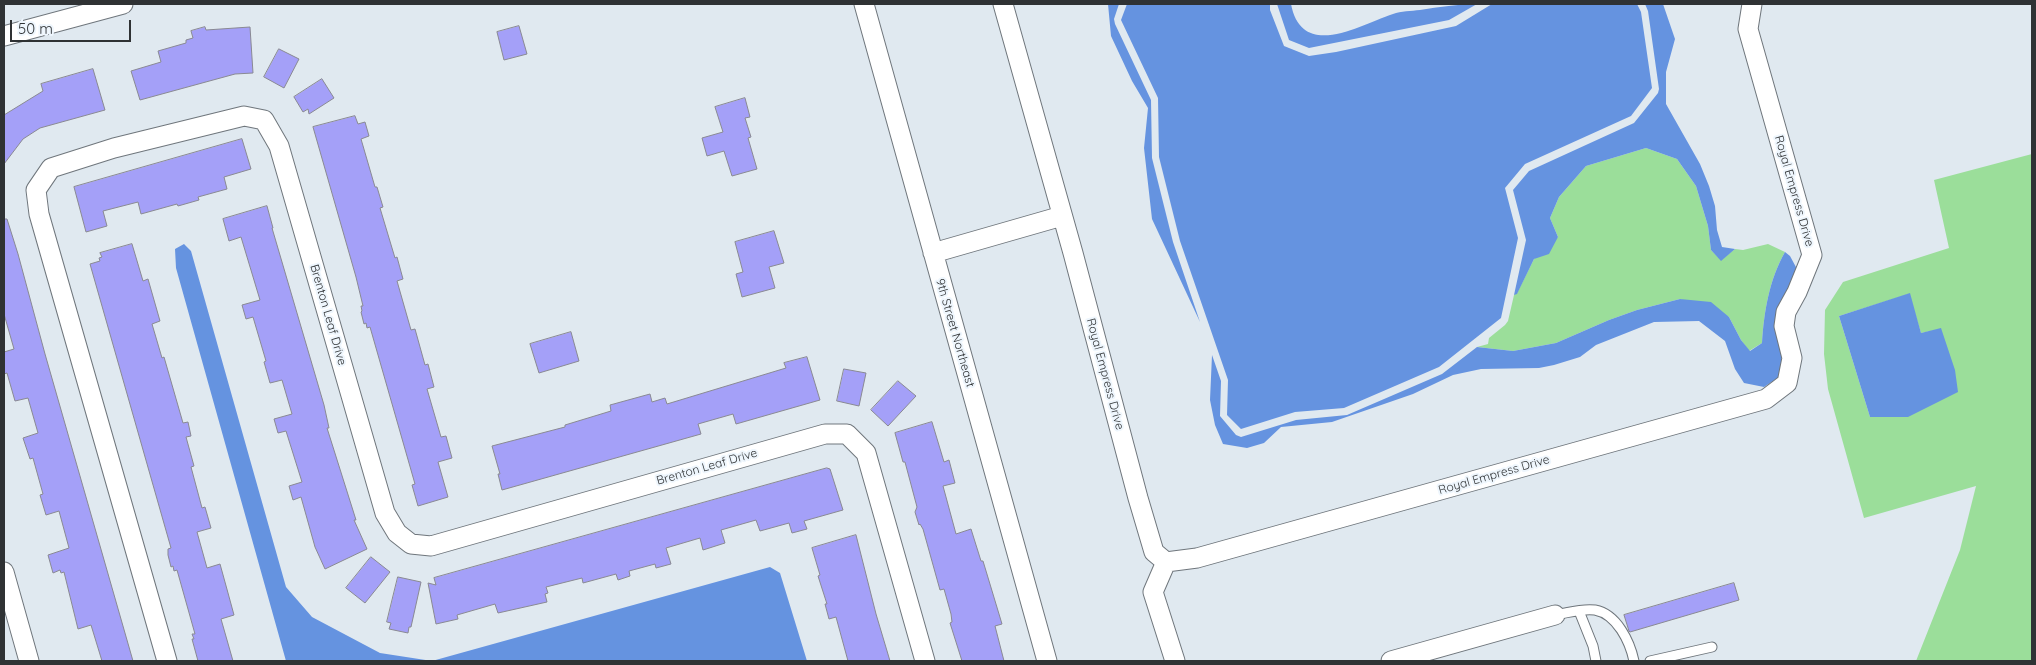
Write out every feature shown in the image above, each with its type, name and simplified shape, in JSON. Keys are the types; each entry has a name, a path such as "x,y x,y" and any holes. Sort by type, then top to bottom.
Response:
{"street":[{"path":"4,36 123,4"},
{"name":"9th Street Northeast","path":"864,4 1046,661"},
{"name":"Royal Empress Drive","path":"1002,4 1154,552 1166,562 1197,558 1766,399 1787,383 1792,358 1784,326 1786,312 1797,292 1812,255 1748,29 1752,4"},
{"name":"Brenton Leaf Drive","path":"167,661 39,214 36,190 51,168 114,148 244,116 264,120 279,146 385,512 397,533 411,544 431,546 825,434 847,434 866,453 925,661"},
{"path":"933,253 1062,216"},
{"path":"1166,562 1153,592 1175,661"},
{"path":"4,572 29,661"},
{"path":"1391,661 1555,615"}],"lane":[{"path":"1555,615 1596,610 1612,617 1632,650 1634,661"},
{"path":"1579,611 1596,661"},
{"path":"1650,661 1712,647"}],"green space":[{"path":"1646,148 1677,159 1696,186 1708,226 1711,250 1721,260 1735,249 1743,250 1768,244 1785,252 1768,296 1762,343 1749,351 1729,317 1680,299 1637,310 1556,343 1513,351 1477,347 1488,344 1489,338 1508,321 1514,295 1517,293 1534,259 1558,237 1550,218 1559,197 1586,166"},
{"path":"2032,154 2032,661 1916,661 1960,550 1976,486 1864,518 1828,389 1824,354 1825,310 1843,282 1949,248 1934,180","holes":["1909,294 1921,333 1941,329 1870,417 1839,316"]}],"water":[{"path":"1108,4 1119,4 1114,19 1115,24 1151,100 1152,158 1173,242 1200,322 1152,219 1144,148 1148,108 1132,81 1111,36"},
{"path":"1127,4 1270,4 1270,10 1284,46 1309,56 1456,26 1492,4 1637,4 1641,12 1652,88 1631,116 1525,164 1505,188 1518,238 1501,318 1439,367 1344,408 1295,412 1241,429 1227,415 1228,380 1180,241 1159,157 1158,98 1121,20"},
{"path":"1277,4 1291,4 1297,21 1307,31 1319,35 1349,31 1399,12 1477,4 1449,20 1309,48 1289,40"},
{"path":"1645,4 1663,4 1675,39 1666,72 1666,104 1700,164 1709,186 1715,206 1717,230 1722,247 1735,249 1721,261 1711,250 1708,226 1696,186 1677,159 1646,148 1586,166 1559,197 1550,218 1558,237 1549,254 1534,259 1517,294 1514,295 1526,240 1513,190 1529,171 1634,123 1658,93 1648,11"},
{"path":"184,244 191,251 286,587 312,617 380,653 432,661 286,661 176,268 175,249"},
{"path":"1785,252 1790,256 1797,269 1776,332 1782,356 1779,377 1764,387 1744,383 1735,369 1725,341 1699,321 1654,322 1596,345 1580,357 1539,368 1481,369 1453,375 1413,394 1332,422 1281,427 1264,443 1247,448 1223,444 1215,425 1210,400 1212,355 1221,381 1220,416 1236,435 1241,437 1296,420 1347,415 1442,374 1477,347 1513,351 1556,343 1637,310 1680,299 1711,302 1729,317 1741,340 1750,351 1762,343 1768,296"},
{"path":"1910,293 1921,333 1941,328 1955,370 1958,392 1908,417 1870,417 1839,316"},
{"path":"770,567 780,573 807,661 432,661"}],"building":[{"path":"519,26 527,54 504,60 497,32"},
{"path":"205,27 206,30 250,27 253,73 235,74 140,100 131,71 161,62 158,51 186,43 186,40 193,38 191,31"},
{"path":"279,49 299,59 284,88 264,77"},
{"path":"93,69 105,110 40,128 23,139 4,164 4,115 43,91 41,84"},
{"path":"322,79 334,98 309,114 308,109 303,112 294,97"},
{"path":"745,98 750,117 745,118 751,137 748,138 757,169 732,176 724,151 707,156 702,138 723,132 715,107"},
{"path":"355,116 358,124 365,122 369,136 361,139 383,207 380,208 395,258 397,257 403,279 397,281 411,330 415,329 425,365 428,364 434,387 427,389 441,437 446,436 452,458 438,462 448,497 418,506 412,485 415,484 370,327 367,328 366,323 364,324 361,312 361,306 363,306 356,277 313,127"},
{"path":"242,139 251,169 224,177 227,189 198,197 199,200 141,214 138,202 103,211 107,226 86,232 74,187"},
{"path":"267,206 324,405 329,428 327,428 356,520 354,520 367,549 325,569 315,547 301,497 293,500 289,486 302,482 286,431 278,433 274,419 292,414 282,380 270,383 264,362 266,361 253,317 246,319 242,305 260,300 241,237 229,241 223,219"},
{"path":"4,219 7,219 18,254 133,661 102,661 91,625 78,629 64,572 61,573 60,570 53,573 48,555 69,548 59,511 46,515 40,495 43,494 33,458 30,459 23,438 38,433 28,398 15,401 7,373 4,374 4,352 14,349 4,314"},
{"path":"774,231 784,263 769,267 775,288 742,297 736,274 743,272 735,242"},
{"path":"132,244 143,281 148,279 160,321 152,324 162,358 164,357 183,423 188,422 191,436 186,437 194,466 191,467 202,508 205,507 211,528 197,532 207,568 220,564 234,615 221,619 233,661 198,661 192,639 194,639 192,634 195,634 177,570 174,571 173,566 171,567 168,549 171,548 90,264 100,261 99,258 102,257 100,253"},
{"path":"571,332 579,361 539,373 530,344"},
{"path":"807,357 820,400 736,424 733,414 698,424 701,434 502,490 498,474 500,474 492,446 565,427 565,425 611,411 610,405 650,394 652,402 665,398 667,404 786,368 784,363"},
{"path":"844,369 866,373 859,406 837,401"},
{"path":"898,381 916,396 888,426 871,410"},
{"path":"932,422 944,462 949,460 955,483 943,486 956,534 971,529 1002,624 995,626 1004,661 962,661 950,623 952,622 951,614 944,589 940,590 923,529 919,525 915,512 917,507 895,433"},
{"path":"827,468 830,469 843,510 804,521 807,529 792,533 789,523 760,531 756,520 721,530 725,543 703,550 700,538 666,548 671,564 656,568 655,564 629,571 630,576 618,580 616,574 583,583 582,578 546,587 548,593 545,594 547,602 498,613 495,604 457,615 458,619 436,624 428,583 436,585 434,578"},
{"path":"856,535 890,661 848,661 836,617 829,619 825,604 827,604 812,548"},
{"path":"371,557 390,572 365,603 346,588"},
{"path":"398,577 421,582 408,633 389,629 391,623 387,622"},
{"path":"1734,583 1739,600 1629,631 1624,615"}]}
